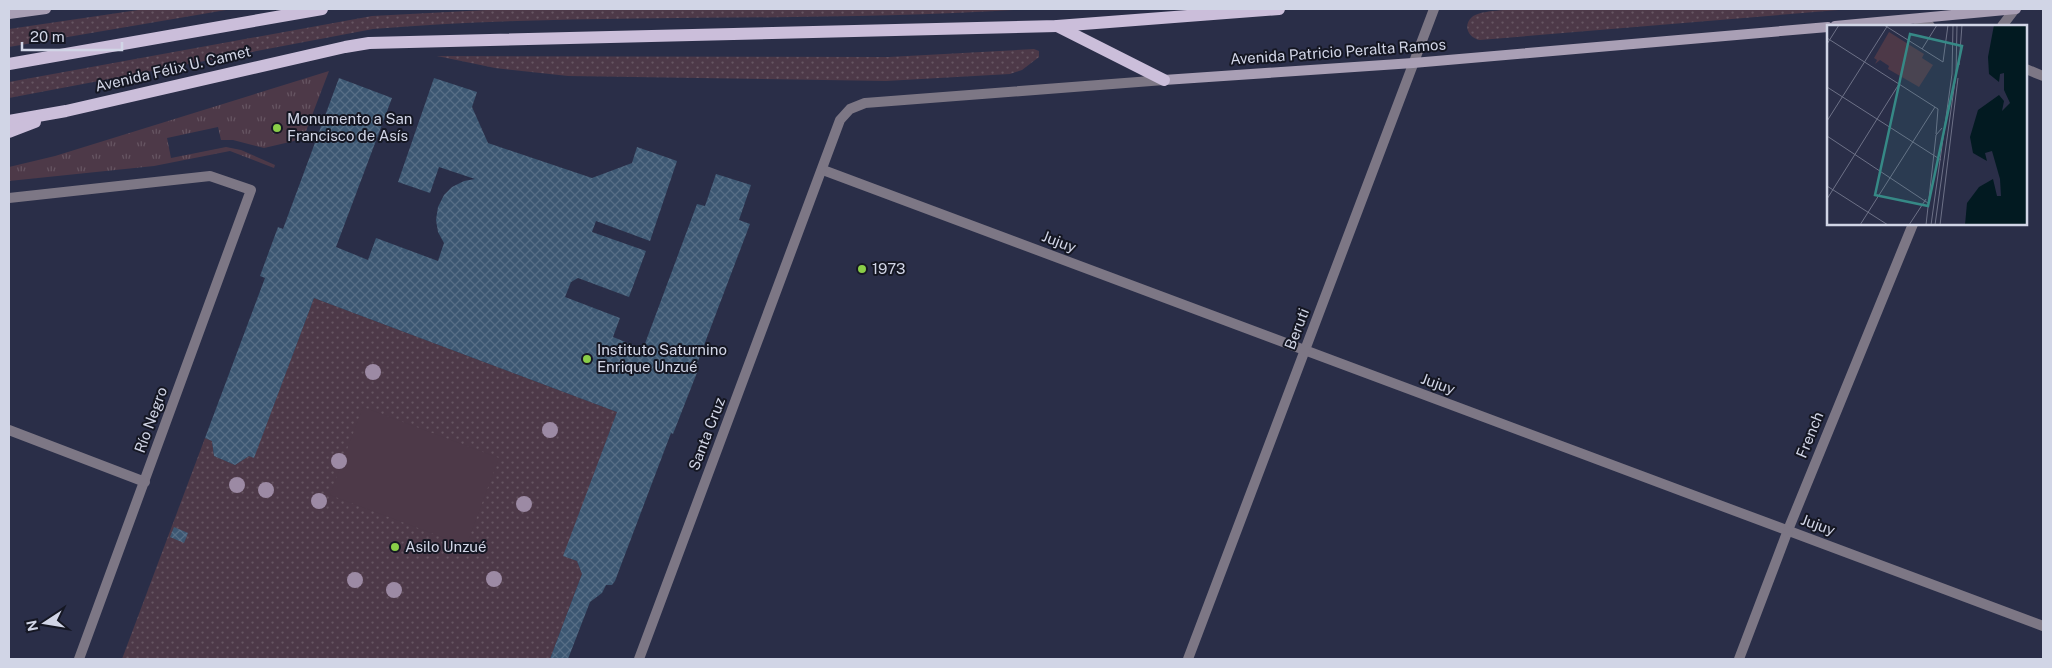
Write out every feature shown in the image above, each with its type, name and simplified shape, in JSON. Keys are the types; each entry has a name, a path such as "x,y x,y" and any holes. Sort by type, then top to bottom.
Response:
{"main road":[{"path":"9,14 46,9"},
{"name":"Avenida Félix U. Camet","path":"9,64 322,9"},
{"path":"1057,26 1279,9"},
{"path":"1847,25 2015,9"},
{"path":"1057,26 1164,80"},
{"name":"Avenida Félix U. Camet","path":"9,121 66,111 344,47 391,42 1057,26"},
{"name":"Avenida Patricio Peralta Ramos","path":"1164,80 1413,63 1827,27"},
{"path":"9,132 66,111"}],"street":[{"name":"Beruti","path":"1188,659 1434,9"},
{"path":"2003,25 2015,9"},
{"path":"1916,19 1928,25"},
{"path":"2027,69 2043,76"},
{"name":"Avenida Patricio Peralta Ramos","path":"850,109 865,103 1164,80"},
{"name":"Santa Cruz","path":"639,659 823,170 840,120 850,109"},
{"name":"Jujuy","path":"823,170 2043,626"},
{"name":"Río Negro","path":"9,198 210,176 251,190 79,659"},
{"name":"French","path":"1739,659 1788,530 1913,225"},
{"path":"9,430 145,482"}],"green space":[{"path":"145,9 232,9 9,47 9,29"},
{"path":"505,9 1031,9 867,16 537,20 373,29 9,98 9,82 372,16"},
{"path":"1531,9 1851,9 1480,40 1473,37 1467,28 1469,20 1477,14 1491,11"},
{"path":"1034,49 1039,51 1039,57 1022,70 1010,74 886,81 568,76 495,68 437,56 889,57"},
{"path":"329,71 306,131 294,141 264,148 233,140 221,140 218,127 167,138 171,158 226,147 241,150 275,165 274,168 230,151 154,166 9,181 9,167 55,156"},
{"path":"314,298 617,412 564,556 577,561 582,574 550,659 122,659 205,438 212,441 214,456 235,465 249,456 254,457"},
{"path":"363,407 499,458 466,546 330,495"}],"building":[{"name":"Instituto Saturnino Enrique Unzué","path":"339,78 392,98 336,247 368,260 376,238 438,261 444,243 438,232 436,220 438,207 444,195 452,187 464,181 475,179 439,167 430,193 398,182 434,78 477,92 472,107 488,143 592,178 632,163 637,147 677,161 650,241 596,221 592,232 646,251 629,297 578,278 571,282 565,297 620,318 613,337 643,349 697,204 705,206 716,174 751,185 739,220 750,224 695,369 698,370 673,434 671,433 615,581 612,585 606,585 602,593 590,602 568,659 550,659 582,574 577,561 563,556 617,412 314,298 254,458 249,456 235,465 214,456 212,441 205,438 265,278 260,276 278,227 283,229"},
{"path":"174,527 188,533 184,543 170,537"}],"place":[{"name":"Monumento a San Francisco de Asís","path":"277,128"},
{"name":"1973","path":"862,269"},
{"name":"Instituto Saturnino Enrique Unzué","path":"587,359"},
{"name":"Asilo Unzué","path":"395,547"}]}
